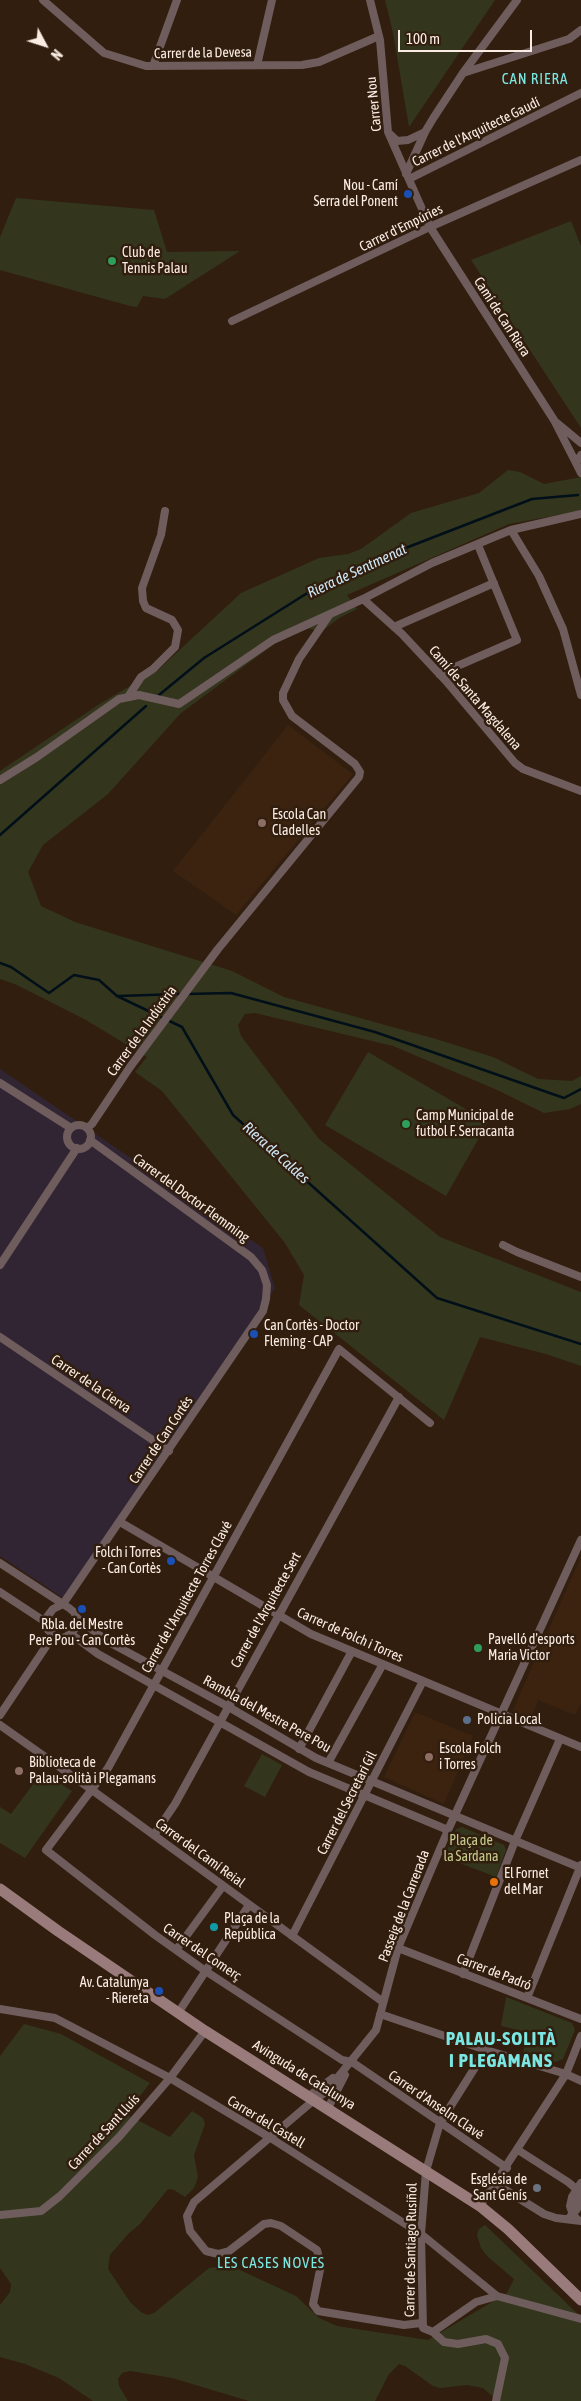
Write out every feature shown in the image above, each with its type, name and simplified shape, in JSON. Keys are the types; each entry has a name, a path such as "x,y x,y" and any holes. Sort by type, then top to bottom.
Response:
{"street":[{"name":"Carrer de la Devesa","path":"43,0 104,53 146,66 302,65 319,62 379,36"},
{"path":"153,66 177,0"},
{"path":"257,65 272,0"},
{"name":"Carrer Nou","path":"370,0 379,36 388,132 430,227"},
{"path":"408,177 425,132 462,73 517,0"},
{"path":"462,73 569,39 581,30"},
{"name":"Carrer de l'Arquitecte Gaudí","path":"408,177 581,93"},
{"path":"388,132 397,141 408,140 425,132"},
{"name":"Carrer d'Empúries","path":"232,321 430,227 581,160"},
{"name":"Camí de Can Riera","path":"430,227 554,420 581,473"},
{"name":"Camí de Can Riera","path":"554,420 581,443"},
{"path":"576,463 581,455"},
{"path":"128,697 141,677 153,669 175,647 178,630 172,620 146,608 143,601 142,588 161,535 165,511"},
{"path":"0,780 37,757 119,698 139,695 179,704 273,640 363,599 432,563 511,530 581,514"},
{"path":"511,530 539,576 563,629 581,695"},
{"path":"439,674 517,640 478,545"},
{"path":"394,627 494,583"},
{"name":"Camí de Santa Magdalena","path":"363,599 394,627 439,674 515,763 523,769 581,791"},
{"name":"Carrer de la Indústria","path":"87,1128 92,1124 130,1068 218,949 359,777 360,772 355,764 292,716 283,700 283,693 299,659 330,614"},
{"path":"0,1083 71,1128"},
{"path":"80,1125 87,1128 91,1135 90,1140 84,1147 76,1148 68,1142 67,1135 71,1128 80,1125"},
{"name":"Carrer del Doctor Flemming","path":"90,1140 252,1257 262,1270 267,1285"},
{"path":"0,1265 76,1148"},
{"path":"503,1244 517,1252 581,1277"},
{"name":"Carrer de Can Cortés","path":"63,1604 263,1311 267,1285"},
{"name":"Carrer de la Cierva","path":"0,1337 168,1451"},
{"name":"Carrer de l'Arquitecte Torres Clavé","path":"46,1850 108,1768 339,1349 399,1397"},
{"path":"399,1397 430,1423"},
{"name":"Carrer de l'Arquitecte Sert","path":"154,1835 175,1804 399,1397"},
{"name":"Carrer de Folch i Torres","path":"120,1522 311,1634 581,1747"},
{"name":"Passeig de la Carrerada","path":"328,2108 352,2062 376,2030 398,1948 454,1814 581,1542"},
{"path":"0,1562 63,1604 74,1612 77,1618 75,1629 71,1634 62,1639 53,1636 48,1630 47,1623 49,1613 63,1604"},
{"path":"0,1592 47,1623"},
{"name":"Rambla del Mestre Pere Pou","path":"77,1618 107,1641 228,1706 299,1749 328,1763 581,1867"},
{"path":"71,1634 98,1654 309,1772 448,1830"},
{"path":"0,1715 53,1636"},
{"path":"299,1749 352,1651"},
{"path":"328,1763 383,1664"},
{"name":"Carrer del Secretari Gil","path":"292,1936 423,1681"},
{"name":"Carrer del Camí Reial","path":"0,1726 92,1790 383,2002"},
{"path":"464,1974 515,1841 560,1738"},
{"name":"Carrer del Comerç","path":"46,1850 207,1972 342,2060 352,2062"},
{"path":"527,1998 581,1867"},
{"path":"176,1950 223,1886"},
{"name":"Avinguda de Catalunya","path":"0,1889 58,1932 205,2031 480,2206 508,2230 581,2300"},
{"path":"178,2013 250,1905"},
{"name":"Carrer de Padró","path":"398,1948 581,2019"},
{"name":"Carrer del Castell","path":"0,2009 55,2018 170,2078 269,2137 421,2234 497,2296"},
{"path":"380,2014 486,2050 566,2074 581,2081"},
{"name":"Carrer de Sant Lluís","path":"0,2215 41,2211 119,2137 170,2078 205,2031"},
{"path":"480,2206 507,2168 566,2074 581,2036"},
{"name":"Carrer de Santiago Rusiñol","path":"486,2050 440,2123 426,2171 421,2234 422,2324 426,2331 433,2332 476,2302 497,2296"},
{"name":"Passeig de la Carrerada","path":"352,2062 194,2202 188,2216 190,2231 206,2251 218,2254 229,2251 264,2224 271,2222 281,2226 317,2250 321,2265 313,2304 318,2311 404,2325 422,2324"},
{"name":"Carrer d'Anselm Clavé","path":"352,2062 507,2168"},
{"path":"518,2150 568,2182 579,2196"},
{"path":"496,2184 544,2214 556,2218 575,2219 570,2206 579,2196 581,2183"},
{"path":"497,2296 581,2319"},
{"path":"433,2332 444,2342 458,2344 486,2339 498,2344 505,2358 496,2401"}],"shaded area":[{"name":"Escola Can Cladelles","path":"288,725 353,774 236,915 173,871"},
{"path":"0,1069 263,1248 275,1288 63,1598 0,1556"},
{"path":"581,1557 581,1703 575,1715 538,1700 531,1718 512,1712"},
{"name":"Escola Folch i Torres","path":"415,1712 473,1736 444,1804 384,1777"}],"green space":[{"path":"385,0 495,0 409,127 393,33"},
{"name":"Club de Tennis Palau","path":"16,198 154,210 167,252 240,251 165,299 143,296 137,307 130,306 0,270 0,237"},
{"path":"571,221 581,246 581,428 471,260"},
{"path":"508,470 520,472 544,484 581,477 581,511 509,524 347,595 357,609 339,618 321,632 308,628 277,642 181,713 108,794 43,845 28,872 41,906 75,922 232,971 284,997 436,1039 493,1057 538,1079 572,1081 581,1076 581,1104 570,1109 544,1113 495,1089 393,1046 255,1013 245,1014 238,1025 241,1036 319,1139 440,1237 581,1292 581,1366 546,1354 480,1337 444,1420 299,1305 304,1275 285,1243 162,1091 135,1072 147,1057 86,1020 15,984 0,979 0,771 101,703 159,669 241,593 319,558 348,554 361,549 411,513 479,493"},
{"name":"Camp Municipal de futbol F. Serracanta","path":"368,1052 488,1122 446,1196 325,1125"},
{"path":"262,1754 282,1765 265,1797 244,1786"},
{"path":"42,1772 72,1791 25,1858 0,1843 0,1807 11,1814"},
{"name":"Plaça de la Sardana","path":"462,1827 504,1845 506,1850 496,1877 444,1857 456,1829"},
{"path":"506,1997 572,2023 575,2030 563,2059 555,2062 523,2053 527,2032 501,2026"},
{"path":"24,2024 61,2034 150,2083 126,2114 170,2137 192,2111 203,2118 205,2124 194,2155 198,2177 194,2188 185,2197 174,2190 168,2189 140,2224 129,2233 110,2255 108,2269 130,2302 141,2312 147,2315 154,2313 209,2268 229,2265 296,2296 319,2318 337,2326 428,2340 507,2293 514,2279 488,2257 481,2248 477,2235 479,2229 485,2225 581,2317 581,2401 498,2401 483,2388 467,2385 440,2388 433,2386 405,2366 399,2364 389,2374 375,2401 249,2401 172,2378 130,2371 122,2373 118,2379 119,2386 128,2401 93,2401 59,2378 25,2364 0,2357 0,2305 10,2292 11,2284 0,2268 0,2056"}],"waterway":[{"name":"Riera de Sentmenat","path":"159,695 204,658 309,592 385,556 532,499 578,495"},
{"name":"Riera de Sentmenat","path":"0,835 146,706"},
{"name":"Riera de Caldes","path":"0,963 11,967 49,993 74,975 99,980 117,996 182,1027 233,1115 437,1298 581,1344"},
{"path":"186,994 231,993 375,1032 564,1098 581,1089"},
{"path":"118,996 180,994"}],"place":[{"name":"Nou - Camí Serra del Ponent","path":"408,194"},
{"name":"Club de Tennis Palau","path":"112,261"},
{"name":"Escola Can Cladelles","path":"262,823"},
{"name":"Camp Municipal de futbol F. Serracanta","path":"406,1124"},
{"name":"Can Cortès - Doctor Fleming - CAP","path":"254,1334"},
{"name":"Folch i Torres - Can Cortès","path":"171,1561"},
{"name":"Rbla. del Mestre Pere Pou - Can Cortès","path":"82,1609"},
{"name":"Pavelló d'esports Maria Victor","path":"478,1648"},
{"name":"Policia Local","path":"467,1720"},
{"name":"Escola Folch i Torres","path":"429,1757"},
{"name":"Biblioteca de Palau-solità i Plegamans","path":"19,1771"},
{"name":"El Fornet del Mar","path":"494,1882"},
{"name":"Plaça de la República","path":"214,1927"},
{"name":"Av. Catalunya - Riereta","path":"159,1991"},
{"name":"Església de Sant Genís","path":"537,2188"}],"district":[{"name":"CAN RIERA","path":"535,79"},
{"name":"PALAU-SOLITÀ I PLEGAMANS","path":"501,2050"},
{"name":"LES CASES NOVES","path":"271,2263"}]}
